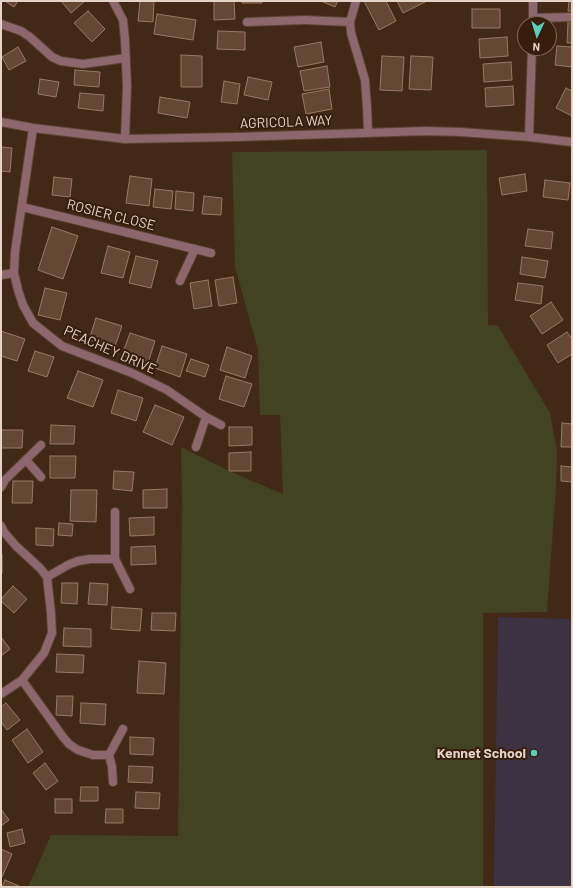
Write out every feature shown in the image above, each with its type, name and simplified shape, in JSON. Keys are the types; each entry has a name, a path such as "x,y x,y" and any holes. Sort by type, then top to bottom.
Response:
{"street":[{"path":"113,1 123,20 127,86 125,139"},
{"path":"356,1 350,22 351,33 365,80 368,132"},
{"path":"533,1 533,16"},
{"path":"557,19 572,17"},
{"path":"247,22 305,20 350,22"},
{"path":"1,24 21,31 52,57 61,61 83,64 126,58"},
{"path":"529,137 532,56"},
{"name":"AGRICOLA WAY","path":"1,122 33,128 125,139 426,131 529,137 572,142"},
{"name":"PEACHEY DRIVE","path":"33,128 15,252 14,273 23,305 33,323 62,346 132,373 167,390 206,417 221,425"},
{"name":"ROSIER CLOSE","path":"22,207 211,253"},
{"path":"180,281 195,249"},
{"path":"1,275 14,273"},
{"path":"196,447 206,417"},
{"path":"1,487 6,480 41,445"},
{"path":"26,460 41,477"},
{"path":"115,512 115,559 130,589"},
{"path":"1,526 16,546 40,568 47,577 52,633 44,653 22,680 1,694"},
{"path":"47,577 78,561 90,559 115,559"},
{"path":"22,680 62,737 69,744 84,753 109,755"},
{"path":"113,782 112,767 109,755 123,729"}],"shaded area":[{"name":"Kennet School","path":"498,617 572,619 572,887 494,887"}],"green space":[{"path":"487,150 488,325 498,326 550,413 557,451 556,488 547,612 483,613 483,887 28,887 51,835 178,836 182,503 181,447 229,471 283,494 280,415 260,415 258,350 235,267 232,152"}],"building":[{"path":"5,1 18,1 14,7"},
{"path":"61,1 85,1 71,13"},
{"path":"140,1 154,1 153,22 138,21"},
{"path":"214,1 234,1 235,19 214,20"},
{"path":"242,1 262,1 262,3 242,3"},
{"path":"321,1 338,1 335,7"},
{"path":"364,1 386,1 396,21 379,30"},
{"path":"397,1 427,1 403,13"},
{"path":"569,1 572,1 572,11 568,11"},
{"path":"472,9 500,9 500,28 472,28"},
{"path":"88,11 105,29 92,42 74,23"},
{"path":"157,14 196,20 193,40 154,34"},
{"path":"568,22 572,22 572,43 567,43"},
{"path":"218,31 245,32 245,50 217,49"},
{"path":"507,37 508,56 480,58 479,39"},
{"path":"321,42 324,62 298,67 294,47"},
{"path":"557,46 572,47 572,67 555,65"},
{"path":"18,47 26,61 9,70 2,57"},
{"path":"181,55 202,56 202,87 181,87"},
{"path":"382,56 404,57 402,91 380,90"},
{"path":"411,56 433,57 431,90 409,89"},
{"path":"511,62 512,80 484,82 483,64"},
{"path":"327,66 330,87 304,91 300,71"},
{"path":"75,70 100,72 99,87 74,85"},
{"path":"248,77 272,82 268,100 244,95"},
{"path":"40,79 59,82 56,97 38,94"},
{"path":"224,81 240,84 237,104 221,102"},
{"path":"513,86 514,105 486,107 485,88"},
{"path":"566,88 572,91 572,116 556,108"},
{"path":"329,89 332,109 306,114 302,94"},
{"path":"80,93 104,95 103,111 78,108"},
{"path":"160,97 190,102 187,118 158,113"},
{"path":"1,147 12,148 10,172 1,171"},
{"path":"525,174 527,191 502,195 499,178"},
{"path":"130,176 152,179 149,206 126,203"},
{"path":"54,177 72,179 70,197 52,195"},
{"path":"545,180 570,183 568,200 543,197"},
{"path":"155,189 173,191 171,209 153,207"},
{"path":"176,191 194,193 193,211 175,209"},
{"path":"204,196 222,198 221,215 202,214"},
{"path":"52,227 78,236 63,279 38,270"},
{"path":"528,229 553,232 551,249 525,246"},
{"path":"108,246 130,252 123,278 101,273"},
{"path":"136,256 158,261 151,288 129,283"},
{"path":"522,257 548,261 545,278 520,274"},
{"path":"233,277 237,303 219,306 215,280"},
{"path":"208,280 212,306 194,309 190,283"},
{"path":"518,283 543,286 541,304 515,300"},
{"path":"45,288 67,293 60,320 38,315"},
{"path":"551,302 563,320 542,334 530,316"},
{"path":"96,318 122,326 114,349 89,340"},
{"path":"1,331 25,339 17,361 1,356"},
{"path":"567,332 572,339 572,354 558,363 547,345"},
{"path":"130,333 155,341 148,363 122,355"},
{"path":"162,346 187,354 180,377 155,368"},
{"path":"227,347 252,356 245,378 220,370"},
{"path":"35,351 54,357 47,377 28,371"},
{"path":"191,359 209,365 205,377 186,371"},
{"path":"78,371 103,380 93,407 67,398"},
{"path":"226,376 252,384 244,407 219,399"},
{"path":"118,390 143,398 136,421 111,413"},
{"path":"155,405 184,417 172,445 143,432"},
{"path":"562,423 572,424 572,447 561,447"},
{"path":"51,425 75,426 74,444 50,444"},
{"path":"229,427 252,427 252,445 229,446"},
{"path":"1,430 23,430 22,448 1,448"},
{"path":"251,452 251,471 229,471 229,453"},
{"path":"50,456 76,456 75,478 50,478"},
{"path":"561,466 572,467 572,482 561,481"},
{"path":"114,471 134,472 132,491 113,489"},
{"path":"13,481 33,481 32,503 12,503"},
{"path":"167,489 167,508 143,508 143,490"},
{"path":"71,490 97,490 96,522 70,521"},
{"path":"154,517 154,535 130,536 129,518"},
{"path":"59,523 73,524 72,536 58,535"},
{"path":"36,528 54,529 53,546 36,545"},
{"path":"155,546 156,564 131,565 131,547"},
{"path":"2,554 2,573 1,573"},
{"path":"62,583 78,583 77,604 61,603"},
{"path":"90,583 108,584 107,605 88,604"},
{"path":"13,586 27,599 14,613 1,601 1,599"},
{"path":"112,607 142,609 140,631 111,629"},
{"path":"152,613 176,613 175,631 151,630"},
{"path":"64,628 91,629 91,647 63,646"},
{"path":"1,637 10,649 1,656"},
{"path":"57,654 84,655 83,673 56,672"},
{"path":"139,661 166,663 164,694 137,693"},
{"path":"57,696 73,696 72,716 56,715"},
{"path":"6,703 20,720 7,730 1,722 1,707"},
{"path":"81,703 106,704 105,725 80,723"},
{"path":"27,729 43,752 28,763 12,740"},
{"path":"130,737 154,738 153,755 130,754"},
{"path":"45,763 58,781 46,790 33,773"},
{"path":"129,766 153,767 152,783 128,782"},
{"path":"81,787 98,787 98,801 80,801"},
{"path":"136,792 160,793 159,809 135,808"},
{"path":"55,799 72,799 72,813 55,813"},
{"path":"1,809 9,820 1,826"},
{"path":"106,809 123,809 123,823 105,823"},
{"path":"22,829 25,843 10,847 7,833"},
{"path":"1,849 12,854 2,877 1,876"},
{"path":"5,880 19,886 19,887 2,887"}],"place":[{"name":"Kennet School","path":"534,753"}]}
